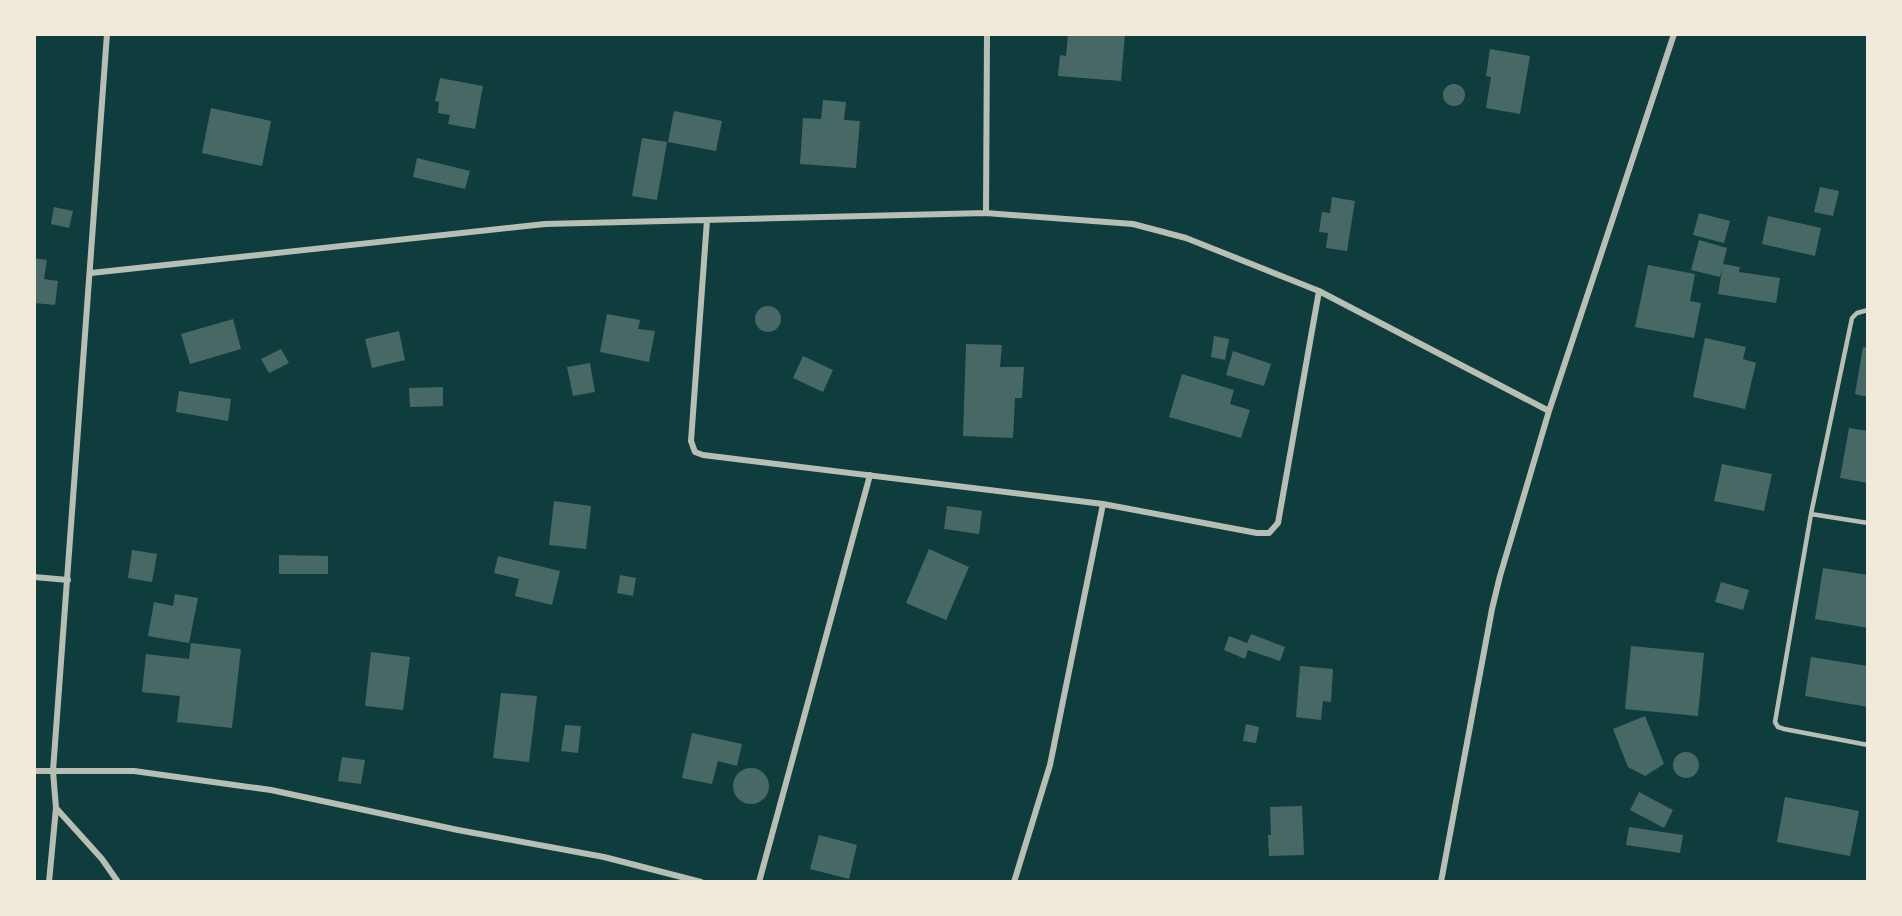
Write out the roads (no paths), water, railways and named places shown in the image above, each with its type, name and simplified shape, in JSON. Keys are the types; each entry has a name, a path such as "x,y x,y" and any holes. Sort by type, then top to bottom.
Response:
{"street":[{"path":"49,882 56,808 53,771 107,34"},
{"path":"986,213 987,34"},
{"path":"1441,882 1500,576 1549,411 1674,34"},
{"path":"91,273 545,224 986,213 1133,224 1186,238 1319,291 1549,411"},
{"path":"707,220 691,441 695,452 703,455 1103,504 1257,533 1269,533 1278,523 1319,291"},
{"path":"759,882 870,475"},
{"path":"1014,882 1050,765 1103,504"},
{"path":"34,578 68,580"},
{"path":"34,771 134,771 271,790 458,830 603,857 701,882"},
{"path":"56,808 102,859 118,882"}],"lane":[{"path":"1868,310 1857,313 1852,318 1811,514 1775,722 1778,727 1784,729 1868,745"},
{"path":"1811,514 1868,523"}]}
